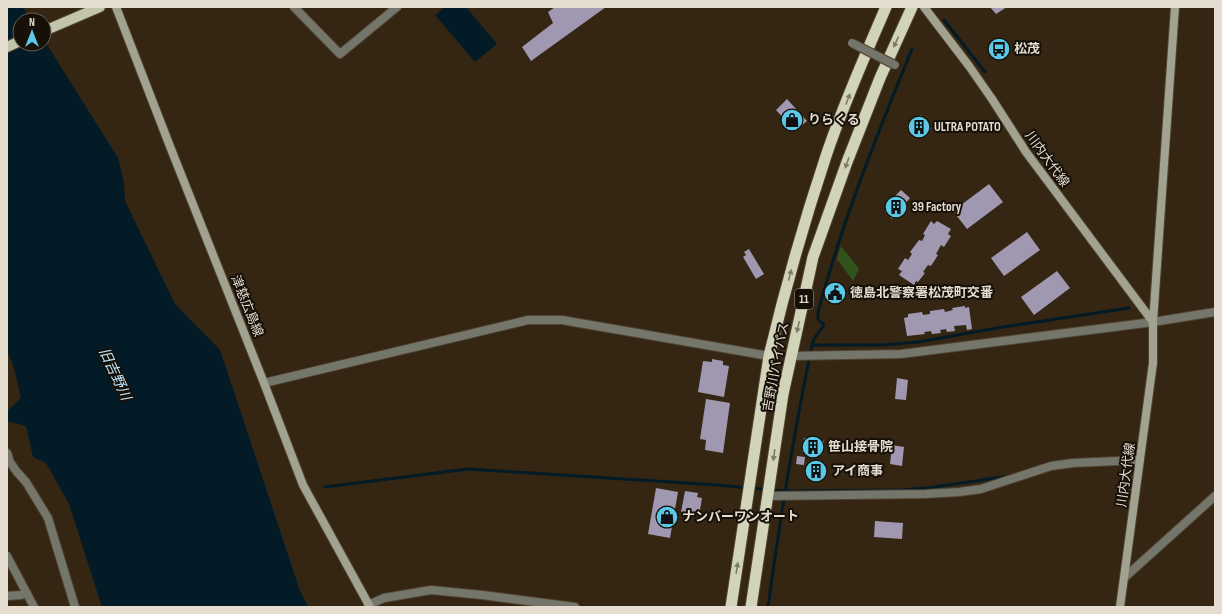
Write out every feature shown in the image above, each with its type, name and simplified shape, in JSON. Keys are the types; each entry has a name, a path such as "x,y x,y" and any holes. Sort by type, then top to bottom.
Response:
{"highway":[{"name":"吉野川バイパス","path":"731,607 769,356 797,249 826,155 861,64 886,7"},
{"name":"吉野川バイパス","path":"751,607 783,394 813,257 847,162 880,78 912,7"}],"main road":[{"path":"52,28 100,7"},
{"name":"津慈広島線","path":"116,7 303,485 369,606"},
{"name":"川内大代線","path":"924,7 980,81 1026,152 1153,322"},
{"name":"川内大代線","path":"1120,607 1153,363 1153,322 1175,7"}],"street":[{"path":"294,7 340,54 397,7"},
{"path":"852,43 895,65"},
{"path":"791,356 901,354 1153,322 1215,312"},
{"path":"264,383 528,320 562,320 769,356"},
{"path":"7,453 10,462 26,482 48,518 75,607"},
{"path":"768,496 925,494 959,492 981,489 1051,466 1073,463 1140,460"},
{"path":"1124,578 1215,496"},
{"path":"7,556 34,607"},
{"path":"369,606 384,598 431,590 482,594 575,607"},
{"path":"7,596 27,593"}],"green space":[{"path":"841,246 859,269 853,281 837,259"}],"water":[{"name":"旧吉野川","path":"7,7 23,7 26,12 12,12 12,52 52,52 118,158 124,183 125,201 175,304 220,350 299,588 308,607 102,607 69,504 46,463 33,457 26,426 7,421 7,411 21,398 14,368 7,350"},
{"path":"445,7 466,7 497,44 475,62 435,15"}],"building":[{"path":"555,7 606,7 531,61 522,47 553,23 548,12"},
{"path":"990,7 1007,7 996,14"},
{"path":"787,99 807,121 795,131 776,110"},
{"name":"ULTRA POTATO","path":"921,115 931,129 921,136 919,134 915,137 907,125"},
{"path":"989,184 1003,202 967,229 953,211"},
{"name":"39 Factory","path":"901,190 910,198 892,219 885,211 894,203 891,200"},
{"path":"931,221 934,224 937,221 951,229 948,234 951,236 944,247 941,245 936,254 938,255 931,266 928,265 923,272 925,273 918,282 916,281 914,285 899,275 902,271 898,269 905,258 908,260 912,254 910,252 919,240 922,241 925,235 923,234"},
{"path":"1027,232 1040,250 1004,276 991,258"},
{"path":"749,249 764,274 756,279 743,257 746,255 744,252"},
{"path":"1057,271 1070,288 1034,315 1021,297"},
{"path":"832,286 838,287 842,292 842,296 837,301 828,297 828,290"},
{"path":"965,306 965,308 969,307 972,329 967,330 966,325 954,326 955,331 947,332 946,329 940,330 941,333 932,334 931,331 924,332 925,334 907,336 904,318 908,317 908,314 922,312 923,315 930,314 930,311 944,309 945,312 953,310 952,308"},
{"path":"712,359 723,361 723,365 729,366 724,397 698,392 703,361 712,362"},
{"path":"897,378 908,380 906,400 895,399"},
{"path":"706,399 730,403 723,453 705,450 706,440 700,439"},
{"name":"笹山接骨院","path":"804,438 824,441 822,455 802,452"},
{"path":"892,445 904,447 902,466 890,464"},
{"path":"797,456 805,457 804,465 796,464"},
{"name":"アイ商事","path":"813,463 821,464 818,479 811,478"},
{"path":"656,488 678,492 670,538 648,534"},
{"path":"685,491 698,493 697,497 702,498 700,510 697,510 696,515 681,512"},
{"path":"875,521 903,523 902,539 874,537"}],"waterway":[{"path":"944,20 985,72"},
{"path":"812,346 814,339 824,325 818,319 818,312 827,278 849,212 873,146 912,49"},
{"path":"768,607 777,541 799,410 812,345 883,345 918,342 997,328 1129,308"},
{"path":"325,487 468,469 717,485 785,491 900,490 927,488 1010,476"}],"place":[{"name":"松茂","path":"999,49"},
{"name":"りらくる","path":"792,120"},
{"name":"ULTRA POTATO","path":"919,127"},
{"name":"39 Factory","path":"896,207"},
{"name":"徳島北警察署松茂町交番","path":"835,293"},
{"name":"笹山接骨院","path":"813,447"},
{"name":"アイ商事","path":"816,471"},
{"name":"ナンバーワンオート","path":"667,517"}]}
